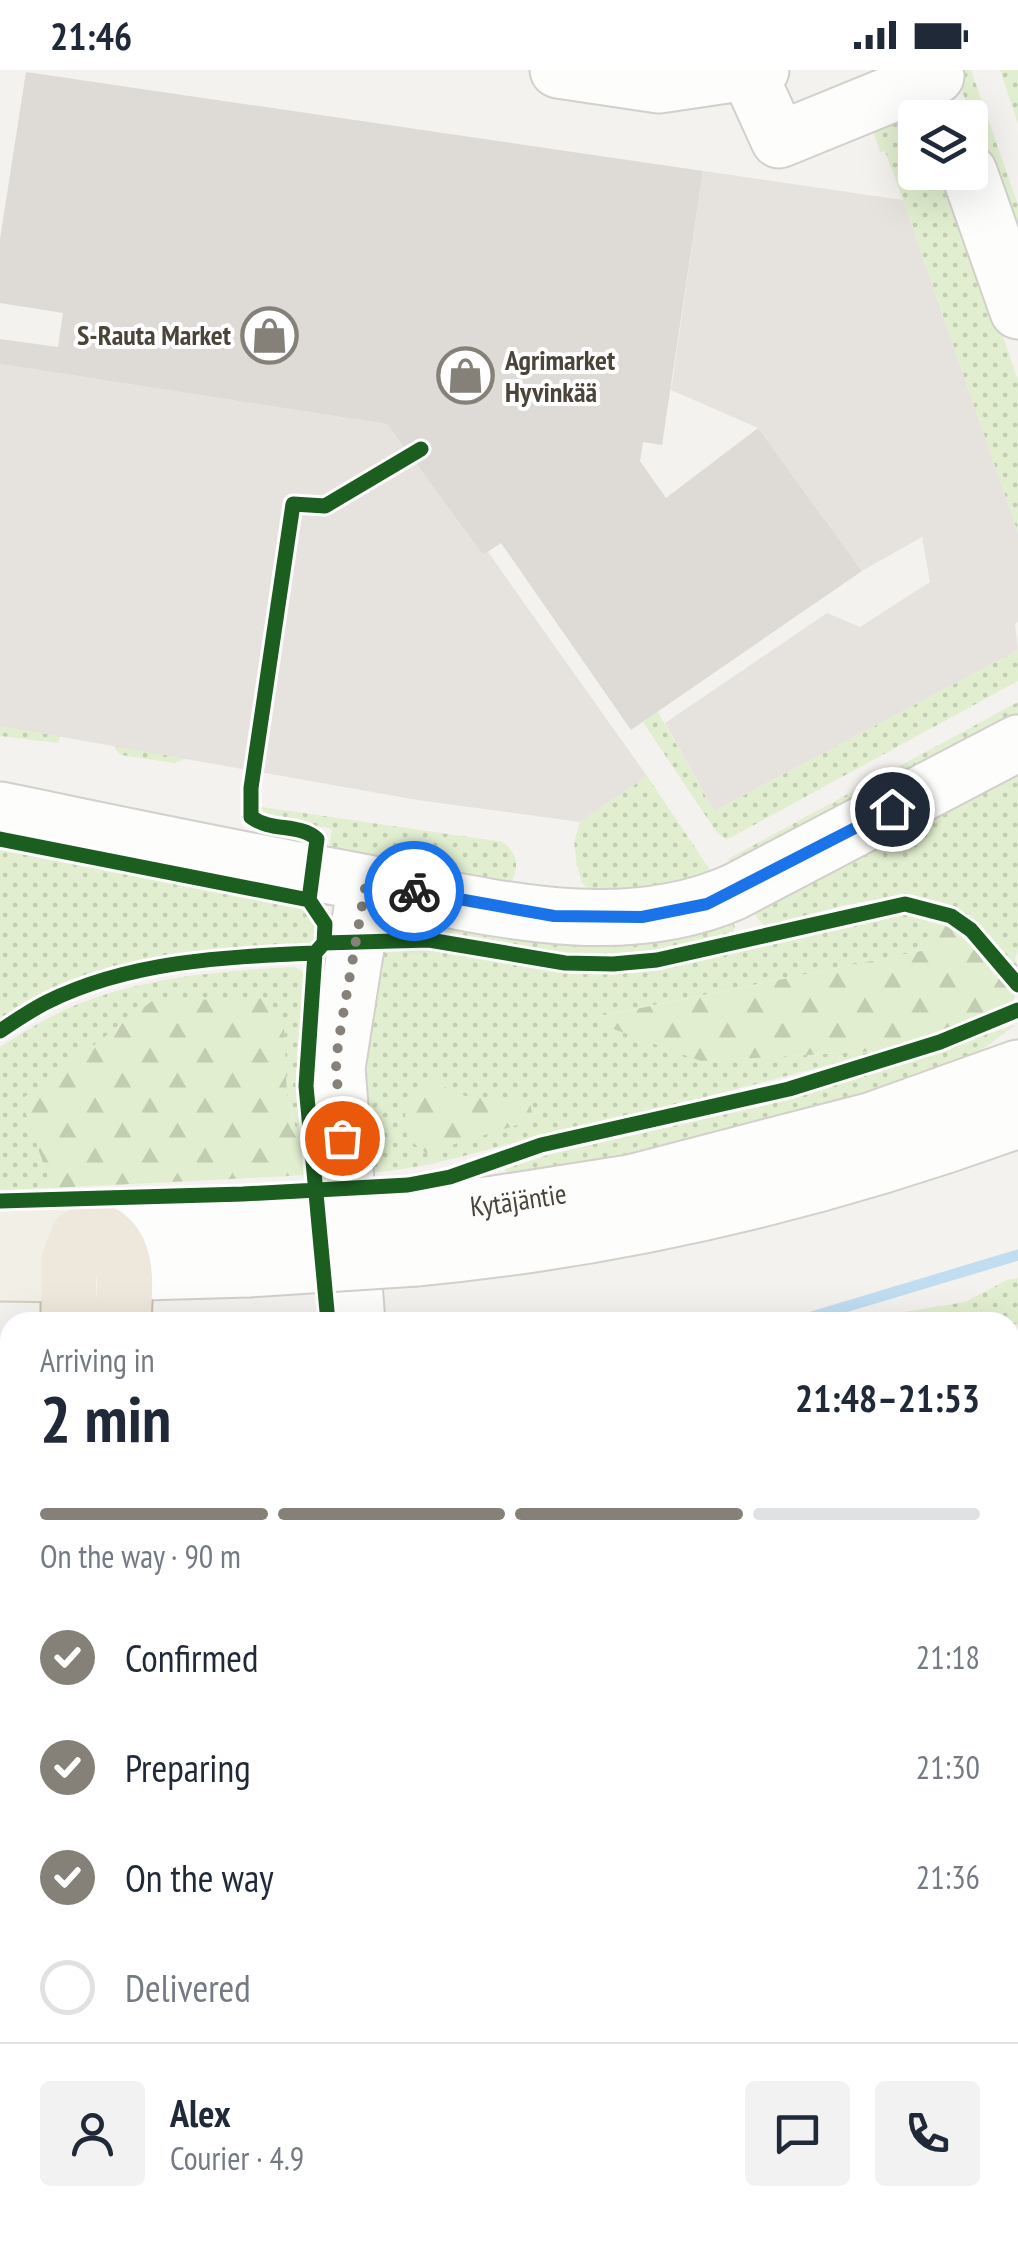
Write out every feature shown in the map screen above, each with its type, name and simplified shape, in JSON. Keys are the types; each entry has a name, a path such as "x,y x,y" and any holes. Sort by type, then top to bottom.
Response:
{"main road":[{"name":"Kytäjäntie","path":"0,1231 96,1284"},
{"name":"Kytäjäntie","path":"0,1273 96,1284"}],"street":[{"path":"558,70 659,85 755,72 779,140 940,88"},
{"path":"976,190 1018,312"},
{"path":"0,810 554,916 642,917 707,904 1018,743"},
{"path":"356,1312 336,1068 366,883"},
{"name":"Kytäjäntie","path":"413,1236 495,1204 630,1183 872,1120 1018,1068"},
{"name":"Kytäjäntie","path":"96,1284 246,1246 413,1236 605,1235 884,1168 1018,1120"}],"green space":[{"path":"955,70 971,70 981,100 965,100"},
{"path":"1000,70 1018,70 1018,124"},
{"path":"869,117 898,122 898,186 885,151 880,152"},
{"path":"988,119 1018,205 1018,255 988,167"},
{"path":"899,190 952,190 1018,380 1018,533"},
{"path":"1018,650 1018,681 725,839 717,833 643,722 658,712 714,811"},
{"path":"1018,702 1018,720 736,872 728,859"},
{"path":"0,720 62,731 58,743 0,736"},
{"path":"117,738 185,755 184,759 174,763 121,755 115,749"},
{"path":"1018,765 1018,969 987,934 962,915 935,903 880,899 764,927 751,909"},
{"path":"647,776 717,880 592,893 582,882 577,866 574,842 580,822"},
{"path":"255,806 503,842 516,861 515,872 510,884 328,855 332,829 267,817 254,811"},
{"path":"0,850 301,908 313,918 318,930 312,944 185,958 114,973 69,987 0,1025"},
{"path":"908,912 933,919 926,950 589,1018 701,1061 879,1051 447,1160 364,1173 356,1107 371,952 427,948 552,970 654,969"},
{"path":"405,914 730,916 735,927 732,935 665,951 578,956 429,931 377,933 382,925"},
{"path":"933,919 957,933 987,962 1015,993 1013,1004 947,1031 879,1051 701,1061 586,1019 926,950"},
{"path":"294,967 302,971 306,985 297,1050 309,1175 287,1097 284,1027 76,1060 22,1099 52,1188 0,1190 0,1047 60,1012 116,991 204,974"},
{"path":"267,998 284,1027 287,1097 309,1175 52,1188 21,1100 152,1001"},
{"path":"1015,1025 967,1061 916,1088 510,1183 505,1169 551,1154 795,1097"},
{"path":"430,1080 465,1096 530,1102 533,1120 426,1153 407,1138 404,1099"},
{"path":"1018,1278 1018,1312 904,1312 965,1302"}],"shaded area":[{"path":"703,171 903,200 1018,533 1018,650 714,811 665,723 827,613 860,627 930,582 922,537 862,571 758,428 671,390"},
{"path":"0,364 387,424 483,555 488,552 647,776 580,822 417,800 0,726"}],"building":[{"path":"26,72 703,171 662,445 643,442 640,461 666,498 758,428 862,571 631,730 501,543 483,555 387,424 0,364 0,339 58,347 63,313 0,303 0,239"}],"waterway":[{"path":"828,1312 1018,1255"}],"cycle path":[{"path":"309,900 317,839 251,817 251,788 293,504 325,506 421,449"},
{"path":"0,839 309,900 325,924 324,943"},
{"path":"0,1031 47,1002 111,978 212,959 315,953 324,943 429,940 565,963 613,964 657,960 905,904 951,916 971,930 1018,985"},
{"path":"315,953 306,1086 327,1312"},
{"path":"0,1201 408,1185 450,1177 541,1145 789,1089 940,1042 1018,1010"}],"way so far":[{"path":"342,1138 336,1068 338,1044 366,883 414,891"}],"place":[{"name":"S-Rauta Market","path":"270,335"},
{"name":"Agrimarket Hyvinkää","path":"466,376"}],"route":[{"path":"414,891 554,916 642,917 707,904 892,809"}]}
